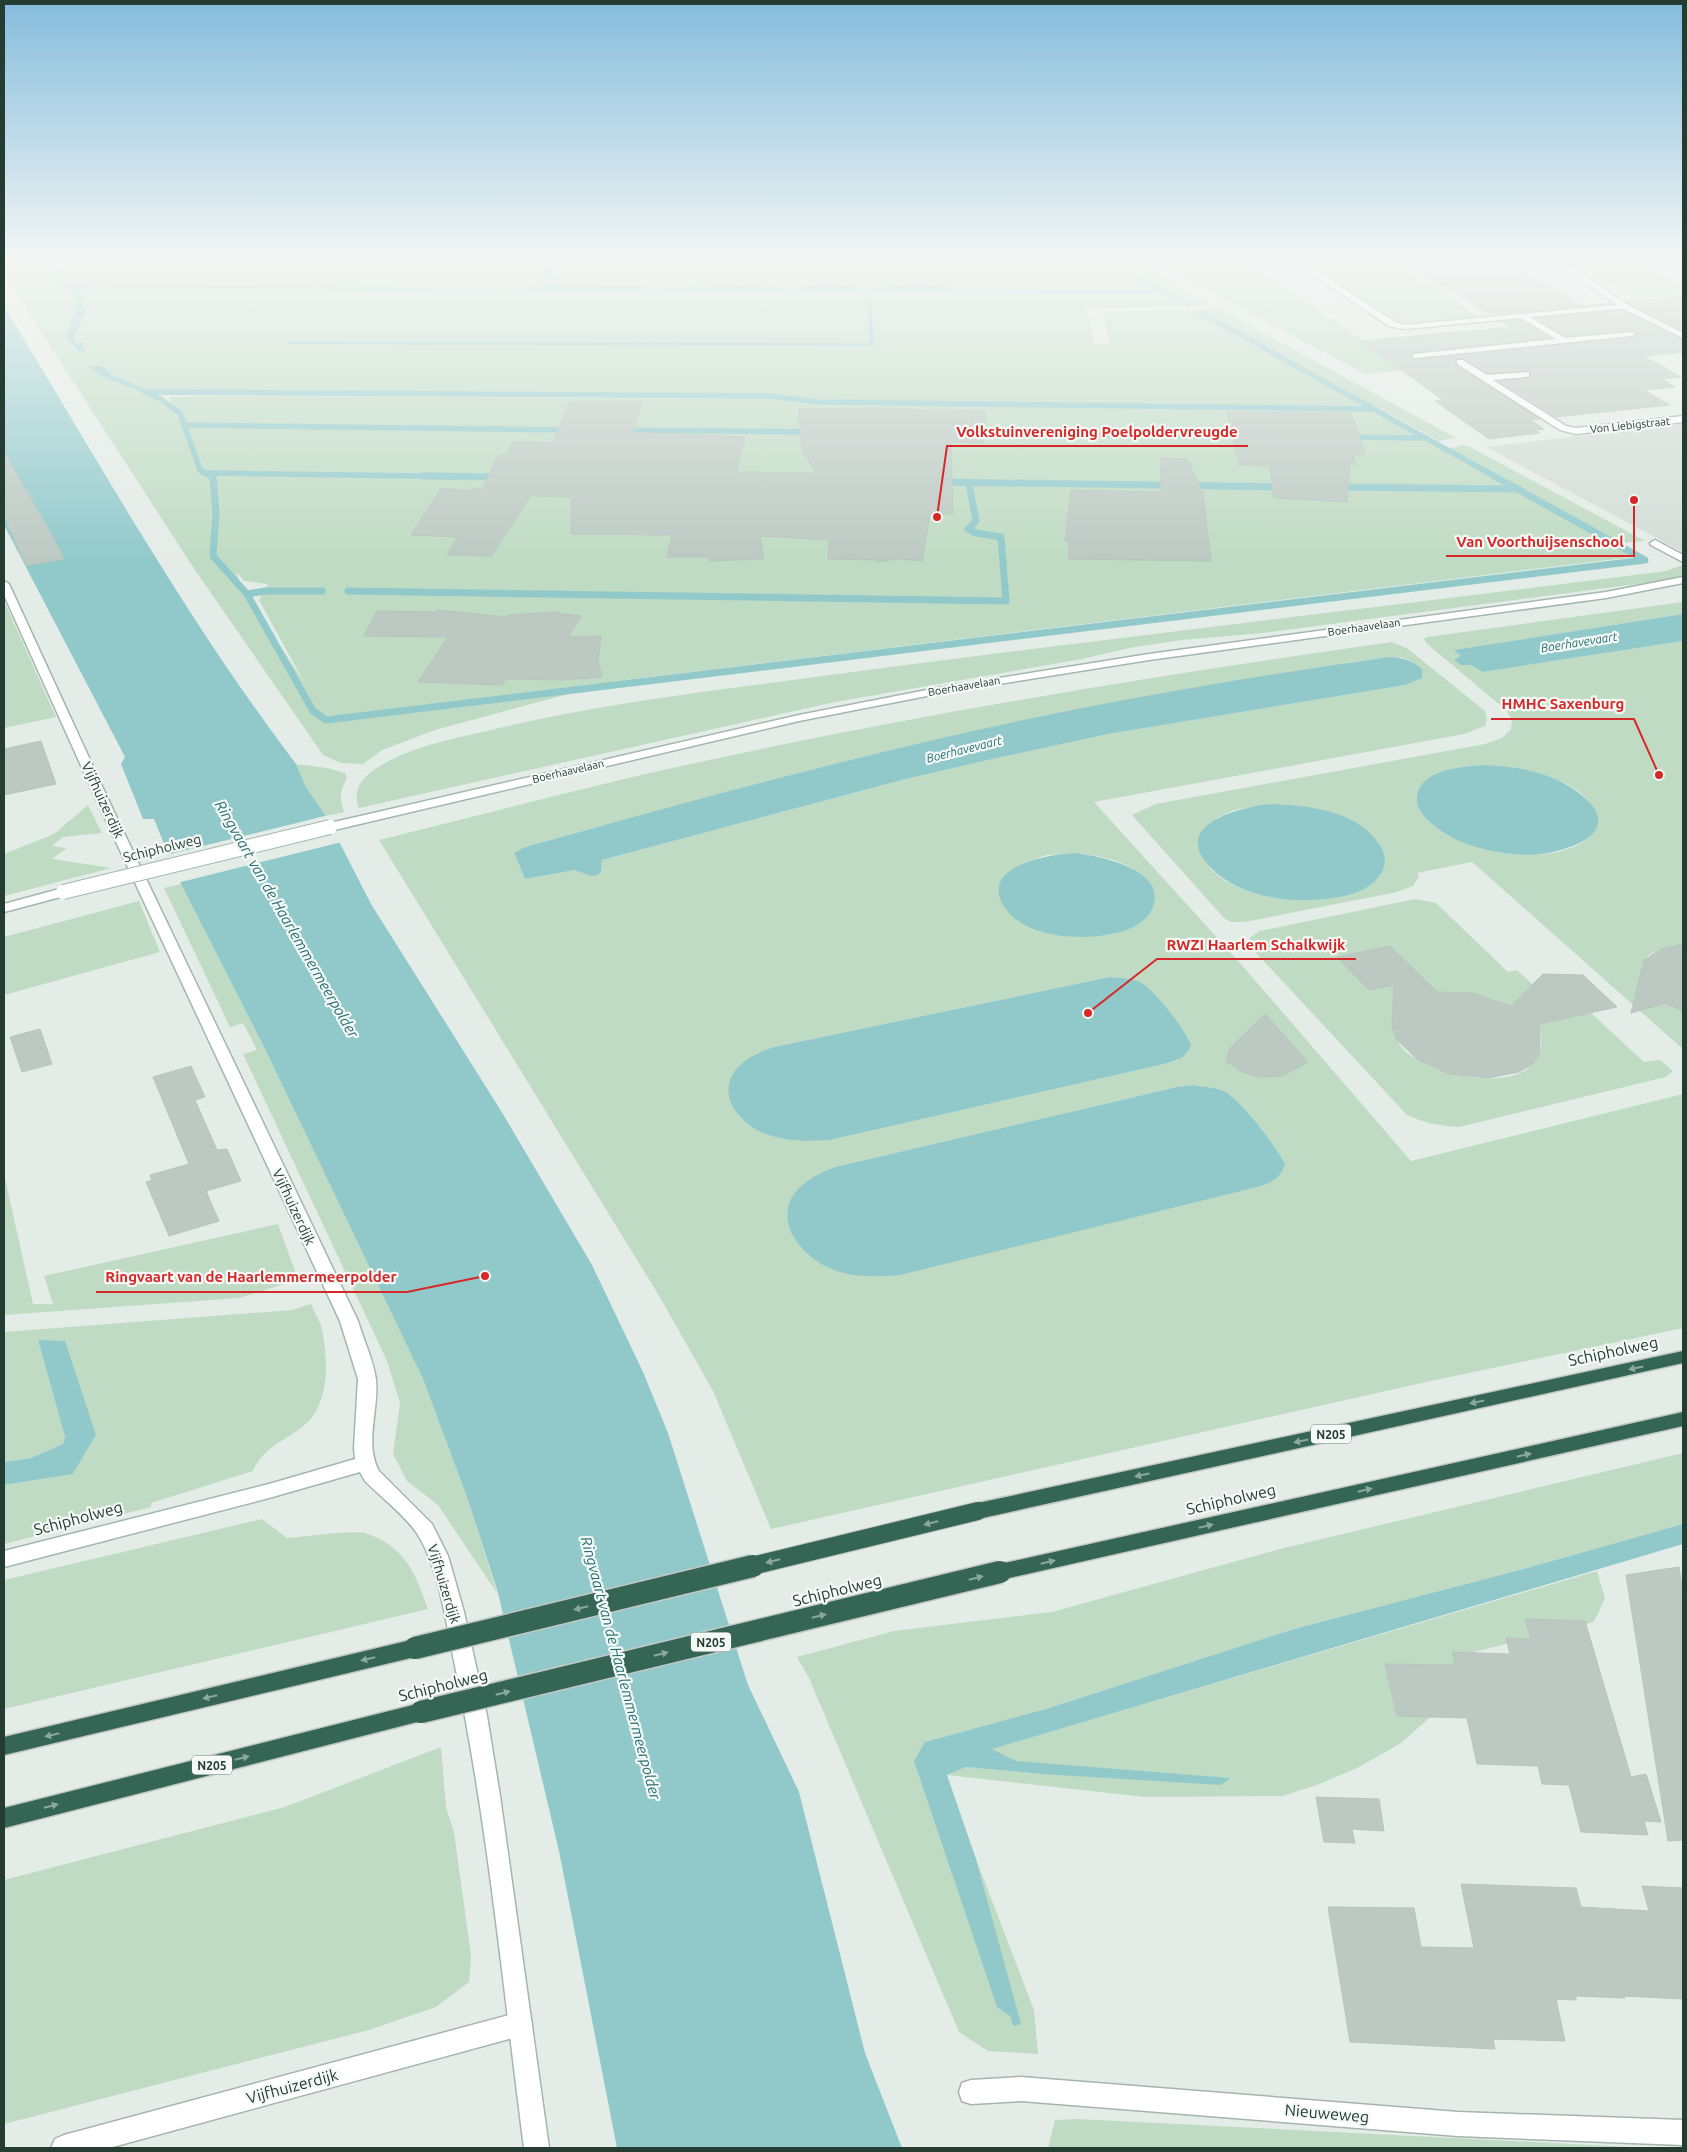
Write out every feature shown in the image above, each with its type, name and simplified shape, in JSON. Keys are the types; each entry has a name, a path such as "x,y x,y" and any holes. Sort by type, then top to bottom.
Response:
{"highway":[{"name":"Schipholweg","path":"4,1746 978,1511 1683,1357"},
{"name":"Schipholweg","path":"4,1818 421,1712 1000,1572 1683,1419"}],"street":[{"path":"1460,362 1485,378 1526,374"},
{"name":"Von Liebigstraat","path":"1485,378 1564,428 1576,431 1683,419"},
{"path":"1655,543 1683,559"},
{"name":"Boerhaavelaan","path":"1606,595 1683,580"},
{"name":"Vijfhuizerdijk","path":"4,584 108,812 349,1321 367,1379 365,1463 372,1476 425,1529 438,1556 454,1612 476,1716 489,1796 537,2148"},
{"name":"Boerhaavelaan","path":"330,827 799,718 937,691 1149,656 1606,595 1683,590"},
{"name":"Schipholweg","path":"4,908 330,827"},
{"name":"Schipholweg","path":"4,1559 269,1491 365,1463"},
{"name":"Vijfhuizerdijk","path":"64,2148 520,2024"},
{"name":"Nieuweweg","path":"971,2092 1021,2089 1458,2124 1683,2133"}],"shaded area":[{"path":"1683,424 1683,552 1486,447"}],"green space":[{"path":"59,360 1314,360 1456,438 1439,441 1379,408 818,403 785,397 154,395 172,407 170,397 200,396 773,399 811,405 1372,410 1444,450 1463,445 1470,447 1645,541 1610,544 1633,557 617,681 435,730 382,750 363,764 341,763 323,755 193,567","holes":["99,365 106,368 111,375 145,389 140,391 102,377 88,367","236,571 244,581 268,584 259,600 304,682 242,589"]},
{"path":"1340,360 1393,360 1408,370 1365,374"},
{"path":"1683,565 1683,578 1263,633 1182,640 1129,648 1082,659 835,702 359,808 357,800 359,786 367,775 387,762 412,751 529,721 604,707 717,690 1120,638 1666,571"},
{"path":"4,601 56,717 4,728"},
{"path":"1683,602 1683,614 1455,650 1462,656 1461,665 1471,665 1481,672 1683,641 1683,946 1663,949 1649,955 1643,963 1642,973 1655,995 1683,1012 1683,1049 1472,862 1417,873 1419,876 1413,886 1397,892 1245,922 1231,922 1224,918 1132,815 1156,804 1485,744 1502,738 1511,730 1512,720 1506,710 1426,643 1424,639 1427,637","holes":["1482,765 1523,770 1568,785 1579,792 1589,803 1595,830 1581,843 1563,851 1541,854 1493,851 1450,837 1435,827 1421,813 1417,800 1419,790 1427,781 1438,775 1453,770","1272,804 1324,811 1348,820 1371,834 1352,894 1334,898 1312,899 1288,899 1264,895 1242,889 1222,879 1208,865 1199,847 1217,818 1234,810"]},
{"path":"1392,642 1408,649 1485,711 1487,719 1485,726 1464,734 1094,802 1240,963 1411,1161 1683,1094 1683,1328 1426,1382 771,1529 713,1391 658,1294 379,840 602,784 855,730 1033,698","holes":["1388,657 1401,657 1413,662 1405,685 1108,734 988,760 902,780 602,860 601,871 575,870 525,879 514,854 525,847 593,828 1351,662","1075,853 1098,856 1122,863 1141,875 1149,884 1154,895 1137,925 1114,934 1071,937 1023,863 1047,855","1110,977 1135,980 1145,985 1168,1010 1191,1045 1177,1061 830,1140 745,1061 757,1053 774,1047","1193,1085 1224,1091 1239,1103 1258,1124 1285,1164 832,1269 807,1253 792,1232 787,1212 818,1174 835,1167 1177,1087"]},
{"path":"296,764 327,768 345,773 347,778 341,795 344,812 326,816 306,787"},
{"path":"88,805 102,833 63,837 52,846 67,848 52,859 111,868 4,896 4,854 54,834"},
{"path":"181,884 265,1049 423,1379 468,1500 497,1593 438,1505 407,1481 393,1454 400,1403 387,1361 243,1054 257,1050 243,1023 230,1027 164,888"},
{"path":"1415,899 1436,903 1508,972 1517,970 1568,1017 1591,1013 1644,1062 1660,1060 1673,1071 1666,1077 1459,1127 1438,1125 1419,1120 1407,1115 1247,943 1251,937 1260,931","holes":["1440,992 1485,996 1506,1005 1537,1030 1541,1040 1539,1054 1529,1067 1515,1075 1496,1078 1475,1078 1454,1074 1418,1060 1405,1051 1398,1043 1394,1034 1393,1018 1395,1013 1430,993"]},
{"path":"139,901 160,952 4,995 4,937"},
{"path":"4,1174 33,1304 53,1304 44,1276 278,1224 296,1274 294,1281 239,1298 4,1315"},
{"path":"311,1304 321,1326 326,1369 325,1382 318,1408 311,1419 301,1428 268,1451 257,1463 253,1471 151,1503 151,1507 4,1544 4,1485 73,1474 96,1435 38,1340 65,1437 63,1444 31,1458 4,1462 4,1332 292,1310"},
{"path":"1683,1453 1683,1524 1527,1568 1294,1629 1049,1708 925,1742 1010,2016 1020,2024 976,1859 1034,2010 1038,2054 988,2051 959,2032 809,1678 797,1657 894,1631 1052,1612 1284,1548"},
{"path":"262,1519 287,1538 358,1532 378,1538 399,1553 406,1562 419,1584 428,1609 4,1709 4,1580"},
{"path":"1597,1571 1605,1598 1594,1622 1474,1652 1463,1661 1450,1703 1428,1719 1401,1743 1359,1767 1317,1785 1282,1796 1145,1797 947,1775 966,1767 1042,1774 991,1749"},
{"path":"441,1747 446,1807 454,1832 471,1956 469,1982 436,2007 369,2030 4,2124 4,1880 285,1807"},
{"path":"1077,2119 1650,2148 1048,2148 1055,2120"}],"water":[{"path":"4,360 37,360 180,596 217,653 296,764 306,787 326,816 371,904 503,1114 592,1265 643,1372 668,1433 748,1685 799,1792 865,2053 902,2148 617,2148 559,1851 498,1593 468,1500 423,1379 265,1049 178,878 154,819 143,819 121,764 125,757 4,525"},
{"path":"99,365 106,368 111,375 146,389 140,391 102,377 88,367"},
{"name":"Boerhavevaart","path":"1683,614 1683,641 1482,672 1471,665 1461,665 1454,660 1461,656 1454,650"},
{"name":"Boerhavevaart","path":"1388,657 1402,658 1414,663 1422,669 1422,678 1405,685 1108,734 902,780 602,860 601,871 598,875 591,876 575,870 525,879 514,853 525,847 662,809 869,755 1007,723 1154,695"},
{"path":"1482,765 1523,769 1563,782 1585,798 1596,812 1598,823 1593,833 1583,841 1570,847 1555,852 1528,855 1490,851 1465,843 1442,832 1428,821 1419,809 1417,801 1418,791 1429,778 1437,774 1455,768"},
{"path":"1272,804 1316,808 1345,817 1358,824 1370,833 1381,847 1385,861 1384,869 1373,883 1360,891 1340,897 1317,900 1284,899 1268,896 1237,886 1223,878 1211,868 1200,853 1198,840 1203,829 1228,814"},
{"path":"1075,853 1115,862 1130,867 1142,875 1151,884 1155,896 1152,909 1145,919 1117,933 1068,937 1037,931 1012,916 1003,905 999,891 1001,880 1009,871 1021,864 1036,859"},
{"path":"1110,977 1138,981 1145,985 1160,1000 1176,1020 1191,1045 1184,1056 1164,1064 830,1140 792,1140 769,1135 750,1125 735,1110 730,1101 728,1091 735,1071 743,1062 774,1047"},
{"path":"1193,1085 1224,1091 1239,1103 1281,1156 1285,1164 1278,1177 1271,1182 1257,1187 900,1275 865,1276 832,1269 822,1264 803,1249 795,1239 790,1228 787,1217 788,1205 794,1194 813,1178 835,1167 1177,1087"},
{"path":"38,1340 65,1341 96,1435 73,1474 4,1485 4,1462 31,1458 63,1444 65,1437"},
{"path":"1683,1524 1683,1544 992,1749 1016,1761 1230,1778 1221,1785 1042,1774 966,1767 947,1775 976,1859 1021,2024 1013,2026 1010,2016 997,2007 914,1761 925,1742 1049,1708 1294,1629 1527,1568"}],"pier":[{"path":"329,815 342,842 177,883 166,855"}],"building":[{"path":"1388,360 1456,360 1456,366 1540,419 1531,420 1544,429 1535,430 1540,433 1489,439 1435,401 1443,400"},
{"path":"1468,360 1651,360 1681,377 1662,379 1675,387 1644,390 1670,405 1556,417 1499,381 1530,378 1530,371 1487,373"},
{"path":"569,402 642,402 633,432 745,437 736,472 816,473 802,449 798,409 875,408 986,411 983,443 951,442 953,514 930,514 922,561 897,559 877,562 875,560 828,559 829,540 760,536 764,559 710,561 709,557 667,557 672,535 571,534 572,497 531,496 491,556 447,555 458,537 411,535 441,488 472,491 473,489 483,488 498,455 507,455 513,442 553,443"},
{"path":"1227,412 1351,413 1365,454 1353,455 1356,465 1350,464 1347,502 1274,498 1270,466 1239,465"},
{"path":"4,452 64,559 26,566 4,516"},
{"path":"1161,458 1187,459 1203,493 1211,561 1069,559 1069,541 1065,541 1071,490 1161,492"},
{"path":"437,610 507,617 507,615 560,612 560,614 581,616 568,637 601,636 598,660 602,677 563,680 506,679 502,685 418,682 448,637 364,636 377,611 436,612"},
{"path":"41,741 56,784 4,795 4,749"},
{"path":"1683,944 1683,1012 1665,1003 1631,1013 1644,960 1661,949"},
{"path":"1390,946 1437,992 1473,993 1511,1006 1543,974 1583,975 1617,1007 1539,1024 1540,1052 1533,1064 1519,1072 1488,1078 1450,1074 1418,1060 1397,1040 1392,1027 1394,985 1369,990 1337,957"},
{"path":"1265,1014 1308,1062 1282,1076 1261,1077 1242,1072 1226,1061 1230,1048"},
{"path":"40,1029 52,1064 22,1072 10,1037"},
{"path":"191,1066 205,1097 195,1100 217,1150 227,1149 241,1181 206,1191 219,1221 169,1236 146,1182 152,1180 150,1175 189,1164 153,1077"},
{"path":"1679,1567 1683,1593 1683,1840 1668,1841 1626,1575"},
{"path":"1525,1619 1585,1621 1631,1777 1646,1774 1661,1822 1644,1821 1648,1835 1581,1832 1569,1785 1542,1784 1538,1766 1477,1764 1467,1718 1397,1716 1385,1664 1455,1665 1452,1652 1510,1654 1506,1638 1531,1639"},
{"path":"1316,1797 1379,1799 1384,1831 1352,1829 1355,1843 1324,1842"},
{"path":"1461,1884 1576,1888 1581,1907 1649,1911 1642,1886 1683,1888 1683,1999 1576,1996 1576,2000 1556,1999 1565,2041 1493,2039 1495,2049 1350,2042 1328,1907 1414,1908 1421,1947 1474,1948"}],"waterway":[{"path":"1286,360 1426,438"},
{"path":"141,390 159,398 180,413 200,470 213,477"},
{"path":"150,392 770,396 815,402 1373,409"},
{"path":"185,425 572,430"},
{"path":"622,430 812,432"},
{"path":"972,434 1245,436"},
{"path":"1347,437 1426,438"},
{"path":"1426,438 1496,477"},
{"path":"207,473 500,477 423,476"},
{"path":"1494,476 1517,489"},
{"path":"213,477 216,513 213,556 247,594"},
{"path":"938,482 1286,487"},
{"path":"348,591 1006,601 1001,537 976,533 968,529 976,521 969,483"},
{"path":"1336,487 1517,489"},
{"path":"247,594 313,711 326,720 1645,560 1517,489"},
{"path":"247,594 266,591 322,591"}],"place":[{"name":"Van Voorthuijsenschool","path":"1634,500"},
{"name":"Volkstuinvereniging Poelpoldervreugde","path":"937,517"},
{"name":"HMHC Saxenburg","path":"1659,775"},
{"name":"RWZI Haarlem Schalkwijk","path":"1088,1013"},
{"name":"Ringvaart van de Haarlemmermeerpolder","path":"485,1276"}]}
